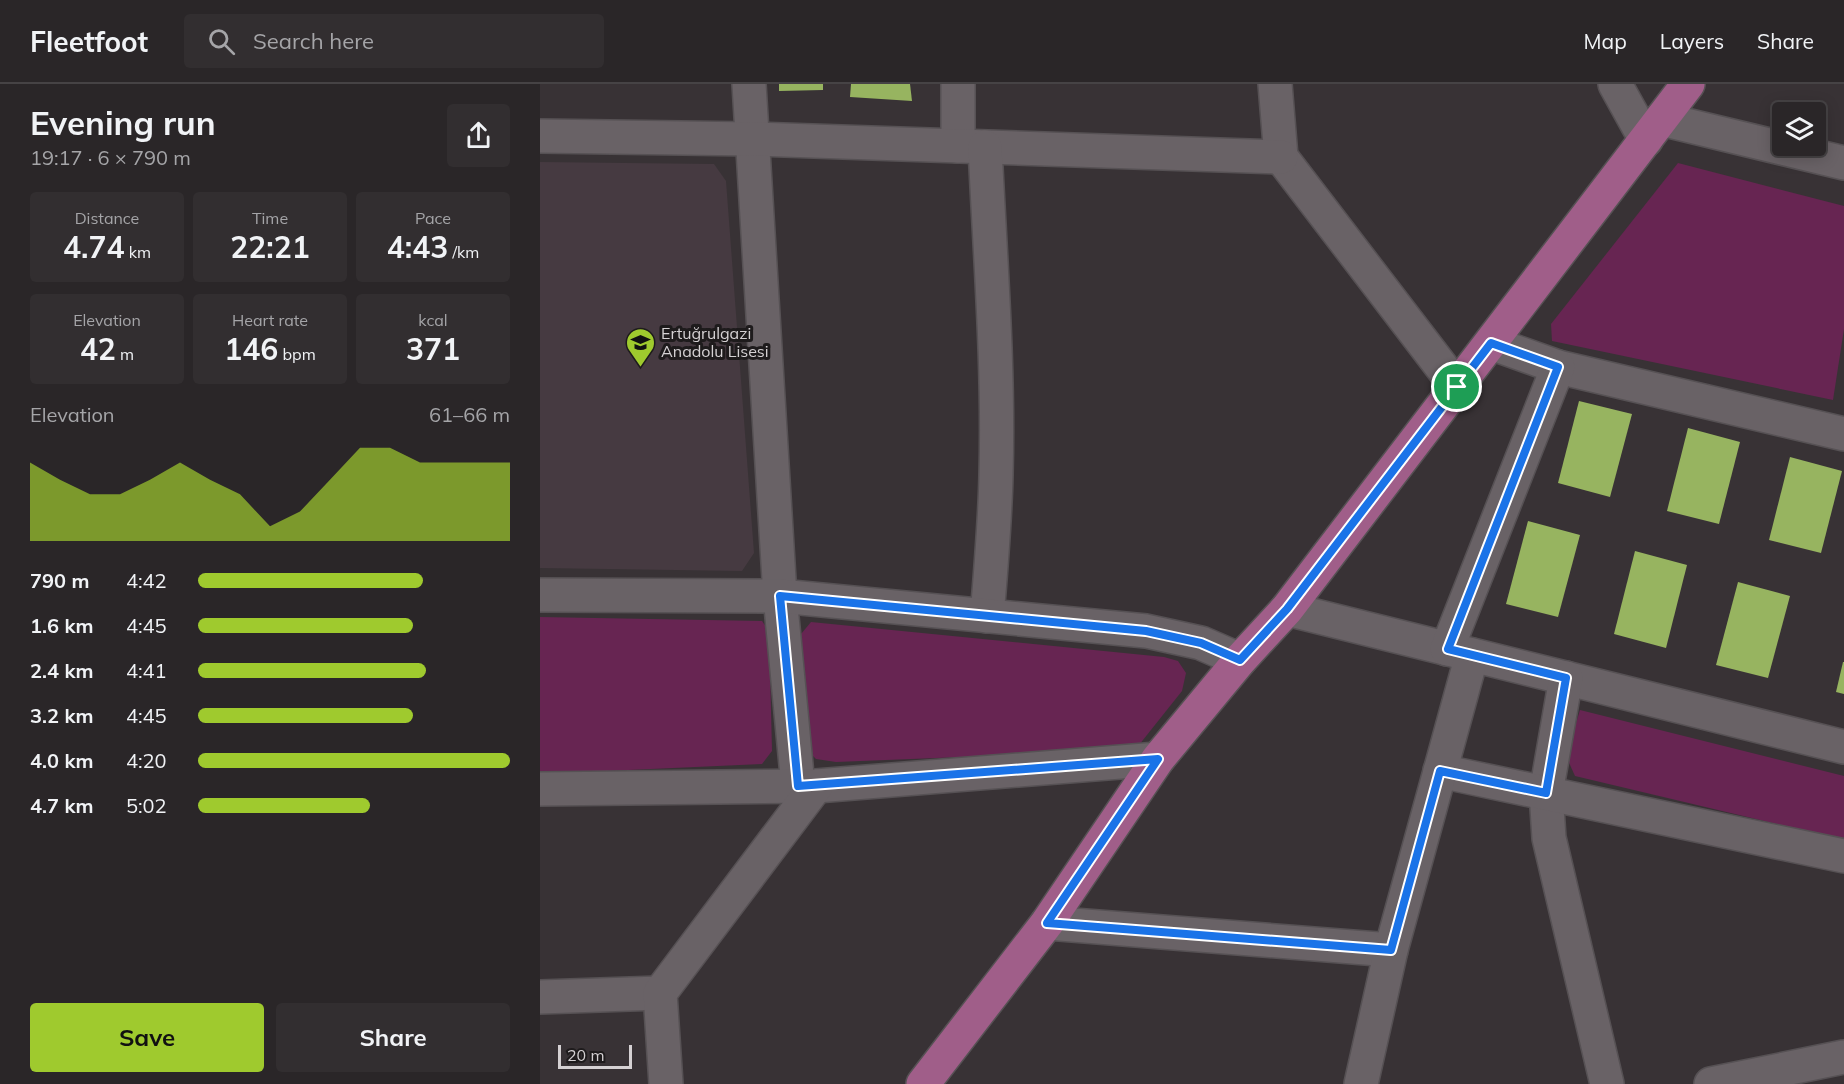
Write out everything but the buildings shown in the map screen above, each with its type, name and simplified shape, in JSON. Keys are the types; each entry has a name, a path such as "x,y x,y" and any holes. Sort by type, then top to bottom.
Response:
{"main road":[{"path":"923,1084 1047,923 1158,759 1240,660 1287,609 1688,84"}],"street":[{"path":"666,1084 660,993 807,786 780,596 750,84"},
{"path":"958,84 972,147 996,399 996,474 987,616"},
{"path":"1275,84 1281,158 1457,387"},
{"path":"1615,84 1654,130 1844,164"},
{"path":"540,136 753,139 1281,158"},
{"path":"1491,343 1558,367 1844,434"},
{"path":"1361,1084 1391,950 1440,771 1460,652 1558,367"},
{"path":"540,595 780,596 1146,631 1201,643 1240,660"},
{"path":"1287,609 1844,747"},
{"path":"1566,678 1546,793 1550,838 1607,1084"},
{"path":"540,789 807,786 1158,759"},
{"path":"1440,771 1844,856"},
{"path":"1047,923 1391,950"},
{"path":"540,998 660,993"},
{"path":"1711,1084 1844,1057"}],"shaded area":[{"name":"Ertuğrulgazi Anadolu Lisesi","path":"540,162 714,164 726,181 754,553 742,571 540,568"},
{"path":"1678,163 1844,206 1844,329 1833,400 1552,341 1551,324"},
{"path":"540,617 762,621 769,631 772,751 762,764 540,774"},
{"path":"811,622 1164,657 1178,661 1186,673 1182,691 1135,750 836,762 816,759 810,753 801,634"},
{"path":"1580,710 1844,776 1844,840 1575,776 1566,756"}],"place":[{"name":"Ertuğrulgazi Anadolu Lisesi","path":"640,368"}],"route":[{"path":"1491,343 1558,367 1448,649 1566,678 1546,793 1440,771 1391,950 1047,923 1158,759 798,786 780,596 1146,631 1201,643 1240,660 1287,609 1457,387 1491,343"}]}
